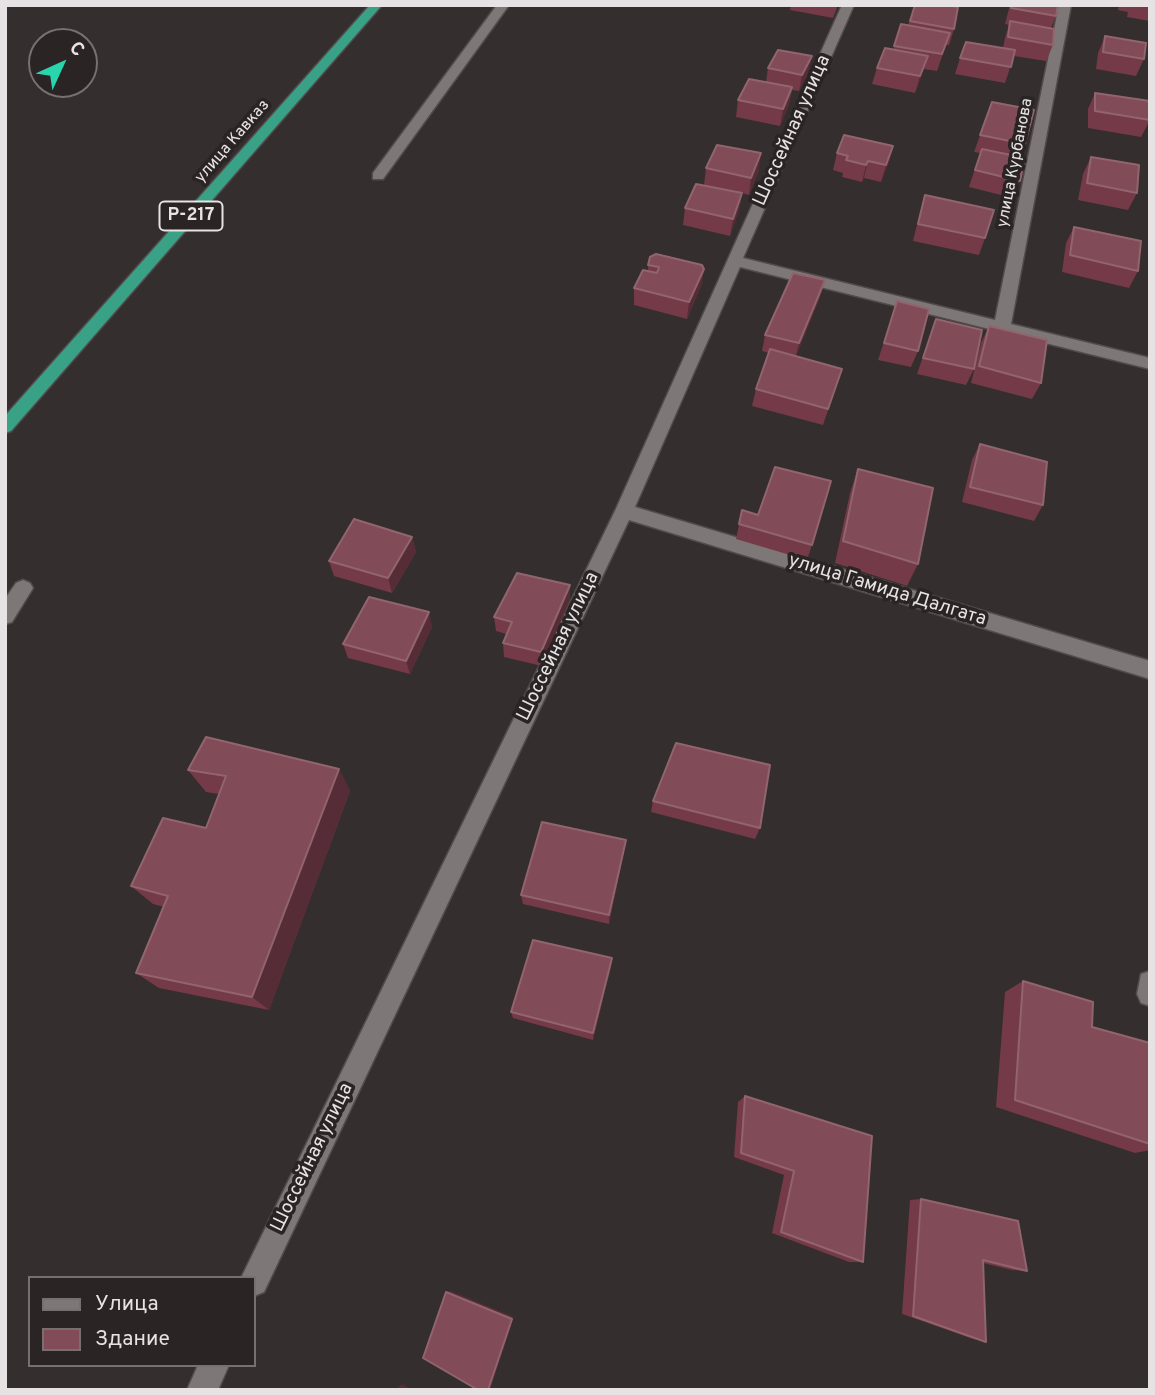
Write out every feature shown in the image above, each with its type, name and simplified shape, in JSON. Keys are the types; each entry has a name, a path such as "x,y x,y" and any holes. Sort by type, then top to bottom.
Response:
{"highway":[{"name":"улица Кавказ","path":"5,427 376,5"}],"street":[{"path":"378,176 503,5"},
{"name":"Шоссейная улица","path":"256,1278 624,511 848,5"},
{"name":"улица Курбанова","path":"1002,327 1065,5"},
{"path":"735,261 1150,364"},
{"name":"улица Гамида Далгата","path":"624,511 1150,670"},
{"path":"5,616 23,588"},
{"path":"1150,982 1150,995"},
{"path":"202,1390 213,1367"}],"building":[{"path":"915,5 958,7 954,29 910,21"},
{"path":"1011,5 1058,5 1056,16 1011,8"},
{"path":"1010,21 1054,29 1053,45 1008,37"},
{"path":"901,24 950,33 942,54 894,46"},
{"path":"1105,36 1146,43 1144,59 1103,52"},
{"path":"966,42 1015,50 1011,67 960,58"},
{"path":"885,48 928,56 920,76 877,68"},
{"path":"778,50 812,56 802,75 768,68"},
{"path":"749,79 792,87 783,109 738,100"},
{"path":"1095,93 1150,101 1150,120 1095,111"},
{"path":"992,102 1034,110 1025,144 980,135"},
{"path":"844,135 893,146 886,165 868,161 866,165 846,160 848,156 837,153"},
{"path":"717,145 761,153 751,178 706,168"},
{"path":"982,149 1025,158 1020,181 975,170"},
{"path":"1091,157 1139,165 1137,193 1087,183"},
{"path":"696,184 742,193 733,219 685,208"},
{"path":"925,195 994,210 985,238 918,224"},
{"path":"1074,227 1141,241 1138,271 1070,255"},
{"path":"656,254 702,265 704,269 689,302 634,288 643,270 657,273 659,267 648,265 650,257"},
{"path":"793,273 825,280 799,343 765,335"},
{"path":"897,301 929,309 918,351 884,343"},
{"path":"936,319 982,330 974,369 923,358"},
{"path":"989,326 1047,340 1041,383 979,366"},
{"path":"770,349 842,369 828,409 756,389"},
{"path":"980,444 1047,462 1043,505 970,487"},
{"path":"775,467 831,481 812,545 739,524 742,510 758,515"},
{"path":"858,469 933,488 918,564 843,541"},
{"path":"354,519 412,537 388,578 329,561"},
{"path":"517,573 570,585 541,652 503,643 512,622 494,617"},
{"path":"369,597 429,612 406,661 343,644"},
{"path":"206,737 339,769 252,997 136,973 168,896 131,886 163,818 206,828 226,776 188,770"},
{"path":"676,743 770,765 760,828 653,801"},
{"path":"542,822 626,840 609,915 521,895"},
{"path":"533,940 612,958 593,1033 511,1012"},
{"path":"1023,981 1093,1002 1092,1027 1150,1043 1150,1144 1015,1100"},
{"path":"745,1096 872,1136 863,1262 781,1232 794,1171 741,1153"},
{"path":"921,1199 1018,1221 1027,1271 983,1260 986,1342 913,1316"},
{"path":"446,1292 512,1319 488,1390 478,1390 423,1358"}]}
